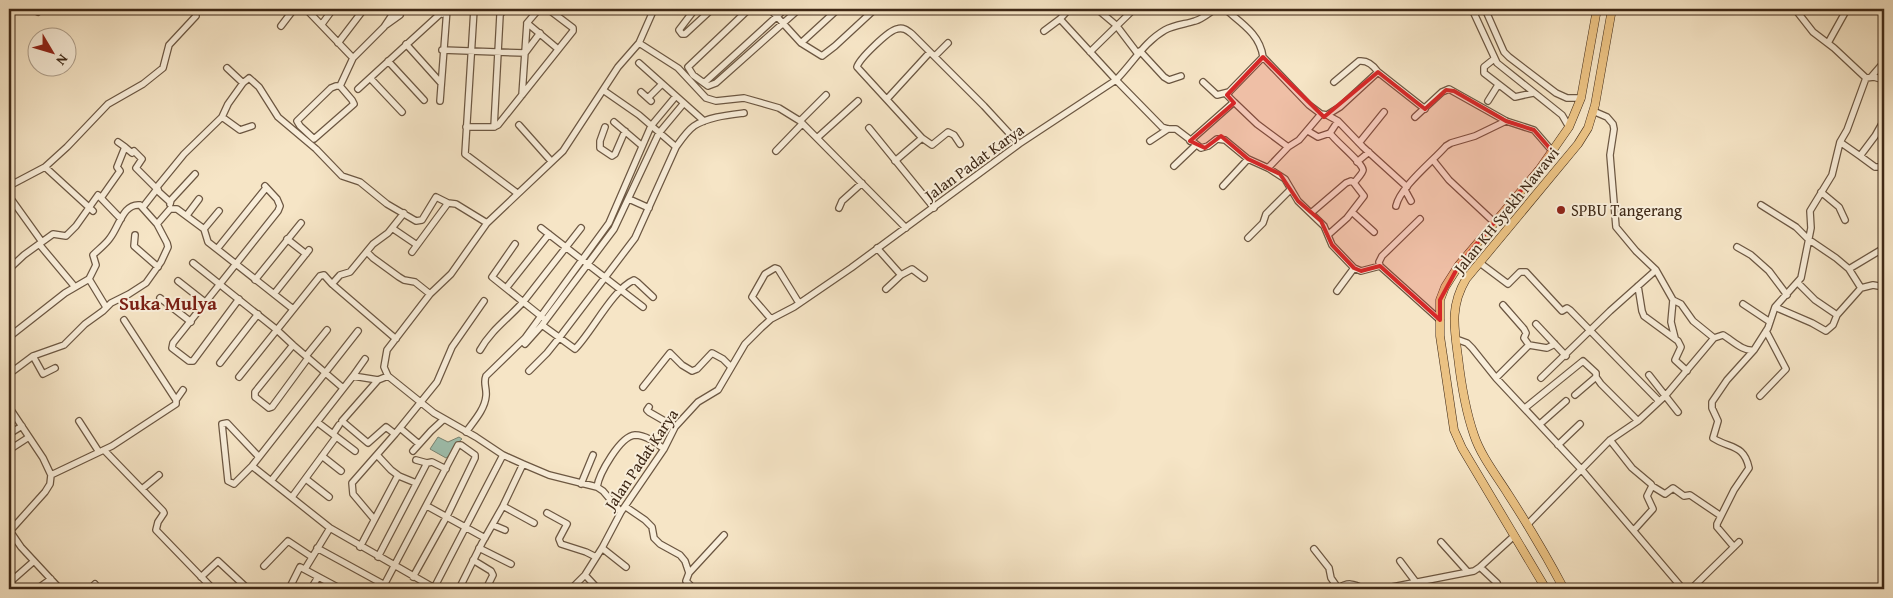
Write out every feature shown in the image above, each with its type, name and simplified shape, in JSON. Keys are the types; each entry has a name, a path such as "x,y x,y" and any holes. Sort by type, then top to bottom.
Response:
{"main road":[{"name":"Jalan KH Syekh Nawawi","path":"1546,589 1462,448 1454,430 1440,336 1440,300 1445,287 1459,265 1553,152 1569,127 1580,98 1597,9"},
{"name":"Jalan KH Syekh Nawawi","path":"1564,589 1474,435 1464,399 1456,338 1455,308 1458,294 1466,279 1584,136 1593,111 1612,9"}],"street":[{"path":"9,186 45,167 108,104 143,84 163,68 169,45 196,16 195,12 191,9"},
{"path":"280,26 294,9"},
{"path":"306,9 353,58"},
{"path":"322,24 333,9"},
{"path":"338,43 364,9"},
{"path":"384,27 396,9"},
{"path":"433,9 444,13"},
{"path":"474,9 465,154 517,193"},
{"path":"494,127 500,15 504,9"},
{"path":"522,95 527,23 539,9"},
{"path":"466,127 494,127 498,125 574,29 548,9"},
{"path":"654,9 639,43 622,62 566,146 487,223 451,274 430,294 387,350 384,367 388,376 444,420 503,454 549,476 603,491 623,510 645,520 652,527 654,538 660,544 680,555 685,561 689,573"},
{"path":"695,9 679,30 682,34 685,34 710,10"},
{"path":"749,9 688,67 690,71 708,86 714,85 780,20 785,9"},
{"path":"770,9 801,43 822,56 875,9"},
{"path":"704,83 780,20 799,9"},
{"path":"801,43 838,9"},
{"path":"1044,31 1060,19 1069,9"},
{"path":"1097,9 1116,25 1164,77 1170,80 1181,76"},
{"path":"1090,52 1134,9"},
{"name":"Jalan Padat Karya","path":"571,589 585,575 596,558 623,510 664,449 675,427 698,402 718,390 745,344 771,319 799,303 934,208 1019,144 1116,80 1139,52 1154,38 1167,29 1197,21 1215,9"},
{"path":"1225,9 1257,38 1262,47 1263,57 1309,104 1324,115 1338,121 1406,189 1411,201"},
{"path":"1472,9 1494,59 1503,69 1562,115 1569,127"},
{"path":"1485,9 1504,52 1509,57 1556,92 1568,98 1580,98"},
{"path":"1795,9 1813,32 1868,78 1884,80"},
{"path":"1828,43 1847,9"},
{"path":"358,89 406,44 444,13"},
{"path":"440,101 444,13"},
{"path":"340,86 353,58 384,27 400,15"},
{"path":"1060,19 1158,124 1168,129"},
{"path":"527,23 558,48"},
{"path":"960,144 948,132 932,145 922,138 859,70 858,63 893,30 904,28 912,34 990,112 1019,144"},
{"path":"525,52 540,34"},
{"path":"639,43 678,68 697,90 709,100 744,98 779,108 801,123 906,228"},
{"path":"886,100 932,54 948,43"},
{"path":"406,44 441,83"},
{"path":"442,50 525,52"},
{"path":"1203,82 1218,94 1229,92 1263,57"},
{"path":"1494,59 1483,70 1498,85 1515,98 1534,93"},
{"path":"1334,82 1362,60 1374,66 1378,72 1425,108"},
{"path":"388,61 424,100"},
{"path":"1691,589 1737,544 1717,527 1720,516 1749,468 1746,457 1739,448 1712,438 1718,421 1712,408 1712,402 1727,380 1754,350 1766,331 1775,307 1798,283 1803,273 1811,228 1810,211 1832,175 1840,142 1847,130 1868,78 1884,62"},
{"path":"639,63 704,121"},
{"path":"227,68 243,83"},
{"path":"1268,168 1288,147 1293,145 1324,115 1356,94 1378,72"},
{"path":"143,208 156,188 184,154 222,117 228,104 243,83 250,78 259,87 276,115 316,149 342,176 360,182 387,204 416,222 420,222 436,197 448,203 456,204 487,223"},
{"path":"370,78 402,112"},
{"path":"641,92 649,100 662,84"},
{"path":"1488,101 1498,85"},
{"path":"340,86 354,104 314,139 297,121 331,88 340,86"},
{"path":"1415,117 1442,92 1449,89 1506,121 1534,130 1553,152"},
{"path":"603,90 631,109 676,147"},
{"path":"1229,92 1227,95 1257,124 1288,147"},
{"path":"776,151 826,95"},
{"path":"466,432 485,401 487,393 484,380 486,376 526,338 609,223 620,202 651,126 676,96"},
{"path":"817,138 858,101"},
{"path":"1190,141 1234,102"},
{"path":"484,380 530,339 614,229 659,133 684,103"},
{"path":"1593,111 1607,117 1613,124 1614,129 1610,155 1616,227 1636,251 1656,270 1673,300 1681,304 1693,321 1714,338"},
{"path":"1359,143 1384,112"},
{"path":"528,371 547,353 636,238 676,147 693,127 704,121 744,113"},
{"path":"222,117 240,130 252,126"},
{"path":"1860,156 1884,120"},
{"path":"1308,131 1318,137 1330,133 1338,121"},
{"path":"1396,206 1406,189 1450,143 1475,136 1506,121"},
{"path":"614,122 642,145"},
{"path":"519,125 551,161"},
{"path":"605,127 600,146 603,152 612,156 615,154 625,131"},
{"path":"868,128 934,208"},
{"path":"1150,141 1168,129 1176,128 1196,146 1205,148 1217,139 1222,138 1248,159 1284,178 1298,201 1321,221 1332,245 1354,268 1361,271 1380,266"},
{"path":"1330,133 1363,170 1354,183"},
{"path":"896,161 922,138"},
{"path":"118,142 132,153 134,151 142,159 136,168 171,205 204,229 207,239 217,249 293,309"},
{"path":"1840,142 1875,167 1884,167"},
{"path":"1174,166 1196,146"},
{"path":"101,198 120,171 117,166 125,147"},
{"path":"1357,162 1369,152"},
{"path":"1222,186 1248,159"},
{"path":"1433,160 1449,180 1494,223"},
{"path":"45,167 91,209"},
{"path":"157,224 195,174"},
{"path":"1312,213 1350,181 1354,183 1364,196 1352,212 1328,235"},
{"path":"839,208 842,201 862,183"},
{"path":"217,249 266,187 277,199 279,208 172,346 190,362 193,360 239,299"},
{"path":"1248,238 1263,223 1266,214 1291,189"},
{"path":"1821,192 1839,207 1845,220"},
{"path":"9,269 55,234 66,236 91,209 98,195 108,208 121,219"},
{"path":"1884,195 1884,208"},
{"path":"9,196 41,243 75,287"},
{"path":"187,215 199,199"},
{"path":"629,199 649,208"},
{"path":"620,202 626,206"},
{"path":"412,252 448,203"},
{"path":"9,338 75,287 89,279 96,264 93,255 110,238 126,211 138,204 157,224 168,245 158,268 146,283 106,306 103,311 85,324 64,345 33,356 9,374"},
{"path":"1761,205 1796,227 1808,239 1836,258 1849,269 1861,288"},
{"path":"204,229 218,212"},
{"path":"1352,212 1374,232"},
{"path":"332,284 340,274 350,272 376,241 386,235 404,213"},
{"path":"1420,219 1382,256 1379,262 1380,266 1440,320"},
{"path":"255,280 301,223"},
{"path":"392,228 417,245"},
{"path":"541,228 643,307"},
{"path":"480,350 492,332 510,317 581,228"},
{"path":"507,287 549,234"},
{"path":"134,235 134,246 158,268"},
{"path":"274,294 307,252 287,239"},
{"path":"515,244 492,275 492,278 507,287 542,317"},
{"path":"1737,247 1751,255 1769,271 1787,295"},
{"path":"877,248 900,276"},
{"path":"1849,269 1884,248"},
{"path":"367,252 399,277 415,282 430,294"},
{"path":"193,263 258,314 343,388"},
{"path":"1480,263 1508,284 1520,272 1526,272 1562,311 1568,308 1659,401"},
{"path":"1337,291 1354,268"},
{"path":"771,319 752,297 765,274 772,269 778,269 799,303"},
{"path":"886,289 900,276 912,269 924,278"},
{"path":"1541,378 1656,270"},
{"path":"239,377 322,275 396,339"},
{"path":"89,279 106,306"},
{"path":"542,325 573,348 576,348 621,290 634,280 653,297"},
{"path":"178,282 206,303"},
{"path":"1798,283 1815,300 1837,315"},
{"path":"1775,307 1818,326 1824,331 1833,324 1837,315 1861,288 1873,285 1884,287"},
{"path":"1638,286 1644,316 1675,338 1681,346 1675,360 1687,371"},
{"path":"160,298 191,322"},
{"path":"1673,300 1671,322 1675,338"},
{"path":"374,519 353,494 352,486 354,479 395,434 437,382 452,347 484,301"},
{"path":"1743,304 1770,322"},
{"path":"1504,305 1524,329 1526,333 1524,338 1529,345 1547,348 1555,344"},
{"path":"220,363 258,314"},
{"path":"124,320 176,400"},
{"path":"1536,324 1566,356"},
{"path":"293,345 255,392 255,397 269,408 272,407 327,330"},
{"path":"259,457 226,423 223,423 221,426 228,481 231,484 236,483 252,466 358,331"},
{"path":"1760,396 1786,369 1766,331"},
{"path":"1527,525 1610,440 1638,421 1666,395 1714,338 1723,335 1744,349 1754,350"},
{"path":"1456,338 1467,343 1496,378 1581,469 1683,589"},
{"path":"1496,378 1529,345"},
{"path":"643,387 670,353 682,365 692,371 712,353 715,353 731,367"},
{"path":"33,356 43,374 55,368"},
{"path":"271,481 365,359"},
{"path":"1525,408 1583,361 1596,372 1596,377 1638,421"},
{"path":"1648,375 1678,412"},
{"path":"353,376 378,380"},
{"path":"388,376 378,380 342,421 368,443 386,427 395,434"},
{"path":"1575,395 1596,377"},
{"path":"51,475 102,451 174,407 176,400 183,390"},
{"path":"1540,424 1566,400"},
{"path":"9,407 51,475 50,484 45,492 9,531 21,547 60,589"},
{"path":"649,407 647,410 649,412 675,427"},
{"path":"414,451 430,431 444,420"},
{"path":"79,421 102,451 164,513 158,522 156,530 213,589"},
{"path":"317,422 355,451"},
{"path":"1558,445 1580,424"},
{"path":"9,434 22,426"},
{"path":"292,497 322,456 339,426"},
{"path":"400,428 419,444"},
{"path":"597,488 604,469 613,454 630,436 643,437 664,449"},
{"path":"9,450 29,437"},
{"path":"1610,440 1632,468 1648,480 1652,486 1665,494 1672,488 1684,496 1690,495 1720,516"},
{"path":"384,587 458,445 461,445 475,455 446,516 413,577"},
{"path":"252,466 330,528 435,589 503,454"},
{"path":"377,455 391,470 416,483"},
{"path":"581,484 594,455"},
{"path":"322,456 341,471"},
{"path":"416,460 427,463 432,462 446,469"},
{"path":"378,557 427,463"},
{"path":"468,589 460,587 523,464"},
{"path":"142,489 160,475"},
{"path":"360,547 396,478 400,476"},
{"path":"306,479 329,496"},
{"path":"1634,530 1653,509 1647,496 1652,486"},
{"path":"427,506 485,538"},
{"path":"503,506 534,523"},
{"path":"547,513 567,524 559,539 561,544 586,552 596,558"},
{"path":"493,524 505,530"},
{"path":"305,569 330,528"},
{"path":"694,589 686,581 689,573 724,535"},
{"path":"1382,589 1415,581 1474,571 1514,536"},
{"path":"264,566 288,541 312,557"},
{"path":"1442,542 1467,571"},
{"path":"317,548 384,587 392,589"},
{"path":"479,548 512,564"},
{"path":"602,548 626,567"},
{"path":"1314,548 1329,568 1331,578 1337,588 1351,583 1364,589"},
{"path":"473,560 491,571 493,575 486,589"},
{"path":"9,583 34,561"},
{"path":"201,577 218,561 248,589"},
{"path":"1400,561 1415,581"},
{"path":"289,589 300,567 341,589"},
{"path":"1480,567 1497,583"},
{"path":"585,575 598,589"},
{"path":"312,589 318,577"},
{"path":"37,589 51,579"},
{"path":"90,589 96,584"}],"highlighted area":[{"path":"1263,57 1324,117 1378,72 1425,109 1446,90 1454,91 1506,121 1534,130 1553,152 1459,265 1440,300 1440,320 1380,266 1361,271 1354,268 1332,245 1321,221 1298,201 1280,174 1248,159 1221,136 1205,148 1190,141 1234,103 1227,95"}],"shaded area":[{"path":"438,437 448,442 459,437 462,439 446,458 430,449"}],"place":[{"name":"SPBU Tangerang","path":"1561,210"}],"district":[{"name":"Suka Mulya","path":"168,303"}]}
